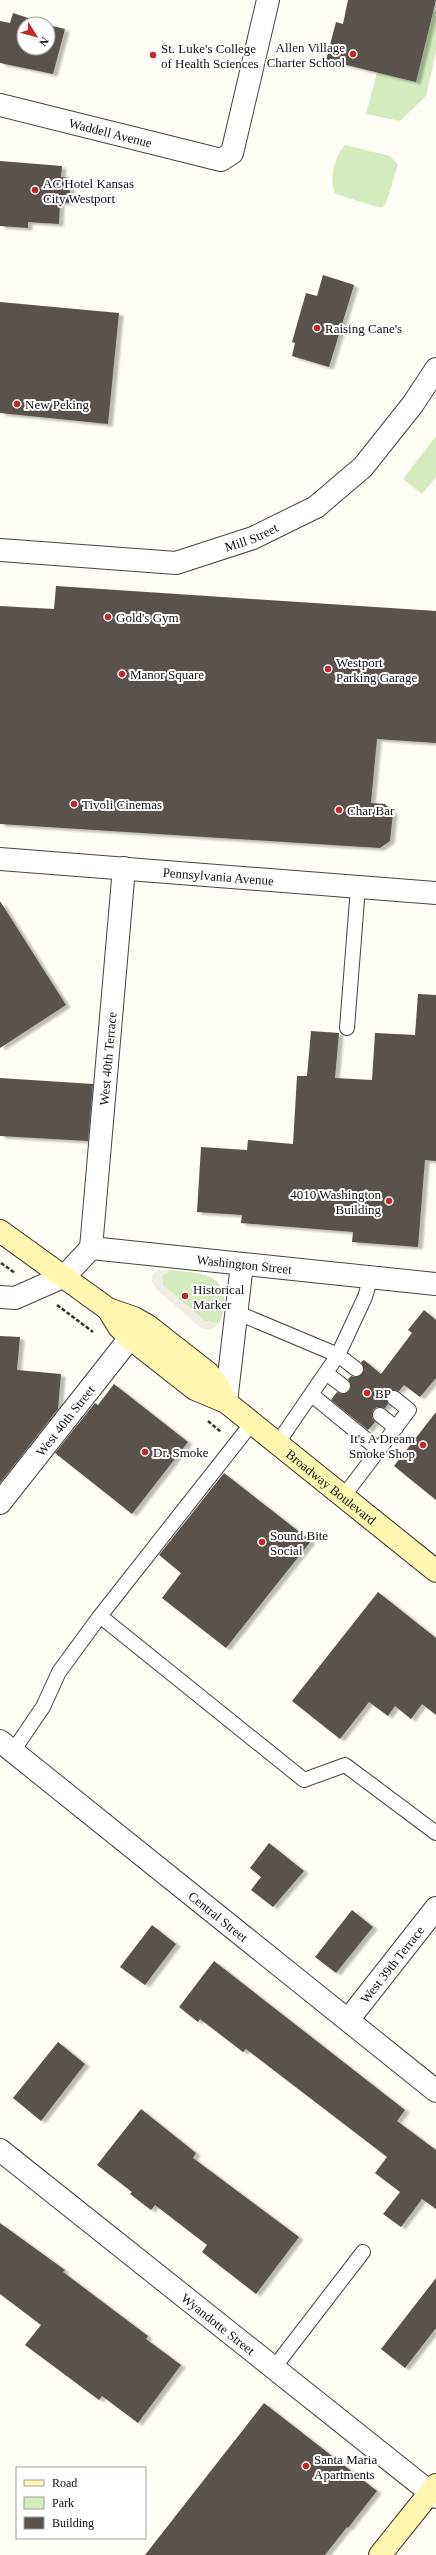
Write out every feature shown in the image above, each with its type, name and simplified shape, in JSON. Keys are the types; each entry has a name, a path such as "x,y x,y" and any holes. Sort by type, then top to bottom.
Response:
{"main road":[{"name":"Broadway Boulevard","path":"0,1231 65,1276 108,1309 127,1315 148,1326 208,1373 217,1384 226,1402"},
{"name":"Broadway Boulevard","path":"108,1309 119,1328 130,1338 196,1389 226,1402 436,1571"},
{"path":"380,2555 434,2491"}],"street":[{"name":"Waddell Avenue","path":"0,105 221,160 232,153 233,150 268,0"},
{"name":"Mill Street","path":"0,550 176,562 253,538 316,507 363,467 413,404 436,369"},
{"name":"Pennsylvania Avenue","path":"0,859 436,893"},
{"name":"West 40th Terrace","path":"91,1248 124,868"},
{"name":"Washington Street","path":"91,1248 436,1284"},
{"path":"0,1297 15,1298 65,1276 91,1248"},
{"path":"226,1402 238,1313 242,1264"},
{"name":"West 40th Street","path":"0,1503 130,1338"},
{"name":"Central Street","path":"6,1746 436,2091"},
{"name":"West 39th Terrace","path":"348,2020 436,1908"},
{"name":"Wyandotte Street","path":"0,2150 273,2369 434,2491"}],"lane":[{"path":"348,1028 358,887"},
{"path":"277,1444 338,1355 365,1297 371,1277"},
{"path":"238,1313 338,1355 356,1369"},
{"path":"326,1373 343,1386"},
{"path":"312,1395 379,1450"},
{"path":"343,1497 409,1410 394,1398"},
{"path":"380,1415 396,1428"},
{"path":"6,1746 43,1707 59,1672 100,1616 252,1423"},
{"path":"100,1616 304,1780 345,1765 436,1833"},
{"path":"273,2369 363,2252"}],"green space":[{"path":"428,11 436,12 436,52 426,96 400,121 366,114 377,72"},
{"path":"345,145 390,156 398,164 386,204 381,208 335,194 332,182 335,162"},
{"path":"436,436 436,477 422,494 403,479"},
{"path":"170,1270 198,1273 214,1279 220,1284 224,1302 222,1316 219,1323 205,1321 163,1285 162,1276"}],"shaded area":[{"path":"157,1270 170,1270 162,1276 163,1285 205,1321 219,1323 217,1326 210,1330 201,1328 157,1290 151,1280 153,1274"}],"building":[{"name":"Allen Village Charter School","path":"348,0 436,0 416,82 326,60 336,22 343,24"},
{"path":"13,13 22,16 16,16 16,56 56,56 56,27 65,29 53,74 0,63 0,21 10,23"},
{"name":"AC Hotel Kansas City Westport","path":"0,161 62,166 61,177 71,178 69,203 60,202 59,224 28,222 28,228 0,226"},
{"path":"323,275 354,285 329,367 292,356 295,343 292,342 306,293 317,296"},
{"path":"0,302 119,313 108,424 0,413"},
{"path":"56,586 436,611 436,743 377,739 371,803 385,804 393,813 390,841 380,848 0,824 0,606 54,609"},
{"path":"0,901 66,1005 0,1048"},
{"path":"418,994 436,995 436,1161 425,1160 418,1247 352,1242 353,1232 241,1223 242,1215 197,1212 201,1147 247,1150 248,1140 293,1144 297,1076 307,1076 311,1031 339,1033 335,1078 372,1080 375,1033 415,1035"},
{"path":"0,1078 93,1084 88,1141 0,1136"},
{"path":"424,1310 436,1320 436,1378 420,1397 404,1385 399,1391 395,1390 388,1392 386,1397 388,1404 385,1408 377,1407 373,1410 372,1418 375,1422 368,1430 331,1400 337,1392 342,1394 349,1391 351,1387 348,1379 351,1376 355,1377 362,1374 364,1370 361,1362 364,1360 381,1374 412,1333 408,1330"},
{"path":"0,1336 20,1337 17,1370 61,1374 58,1409 0,1483"},
{"path":"114,1384 188,1442 132,1514 55,1453 95,1403 98,1405"},
{"name":"It's A Dream Smoke Shop","path":"436,1412 436,1500 394,1466"},
{"path":"224,1473 311,1541 226,1648 162,1598 181,1573 159,1555"},
{"path":"378,1592 436,1638 436,1715 422,1704 411,1719 395,1706 388,1716 369,1702 340,1739 292,1701"},
{"path":"269,1843 304,1871 273,1907 251,1890 261,1877 250,1868"},
{"path":"352,1910 373,1927 336,1973 315,1957"},
{"path":"152,1925 176,1944 145,1985 120,1967"},
{"path":"214,1961 405,2110 397,2121 436,2150 436,2209 422,2199 401,2227 383,2214 400,2192 375,2173 387,2157 246,2049 243,2052 200,2019 198,2022 179,2007"},
{"path":"58,2042 85,2064 41,2121 13,2098"},
{"path":"141,2109 196,2153 193,2158 299,2237 256,2294 202,2252 207,2245 155,2205 151,2210 130,2194 132,2192 97,2165"},
{"path":"0,2223 65,2270 63,2272 148,2336 146,2339 181,2365 138,2423 102,2396 99,2400 25,2345 41,2325 0,2294"},
{"path":"436,2278 436,2328 405,2368 381,2349"},
{"path":"264,2403 377,2491 325,2555 145,2555"}],"place":[{"name":"Allen Village Charter School","path":"353,54"},
{"name":"St. Luke's College of Health Sciences","path":"153,55"},
{"name":"AC Hotel Kansas City Westport","path":"35,190"},
{"name":"Raising Cane's","path":"317,328"},
{"name":"New Peking","path":"17,404"},
{"name":"Gold's Gym","path":"108,617"},
{"name":"Westport Parking Garage","path":"328,669"},
{"name":"Manor Square","path":"122,674"},
{"name":"Tivoli Cinemas","path":"74,804"},
{"name":"Char Bar","path":"339,810"},
{"name":"4010 Washington Building","path":"389,1201"},
{"name":"Historical Marker","path":"185,1296"},
{"name":"BP","path":"367,1393"},
{"name":"It's A Dream Smoke Shop","path":"423,1445"},
{"name":"Dr. Smoke","path":"145,1452"},
{"name":"Sound Bite Social","path":"262,1542"},
{"name":"Santa Maria Apartments","path":"306,2466"}]}
